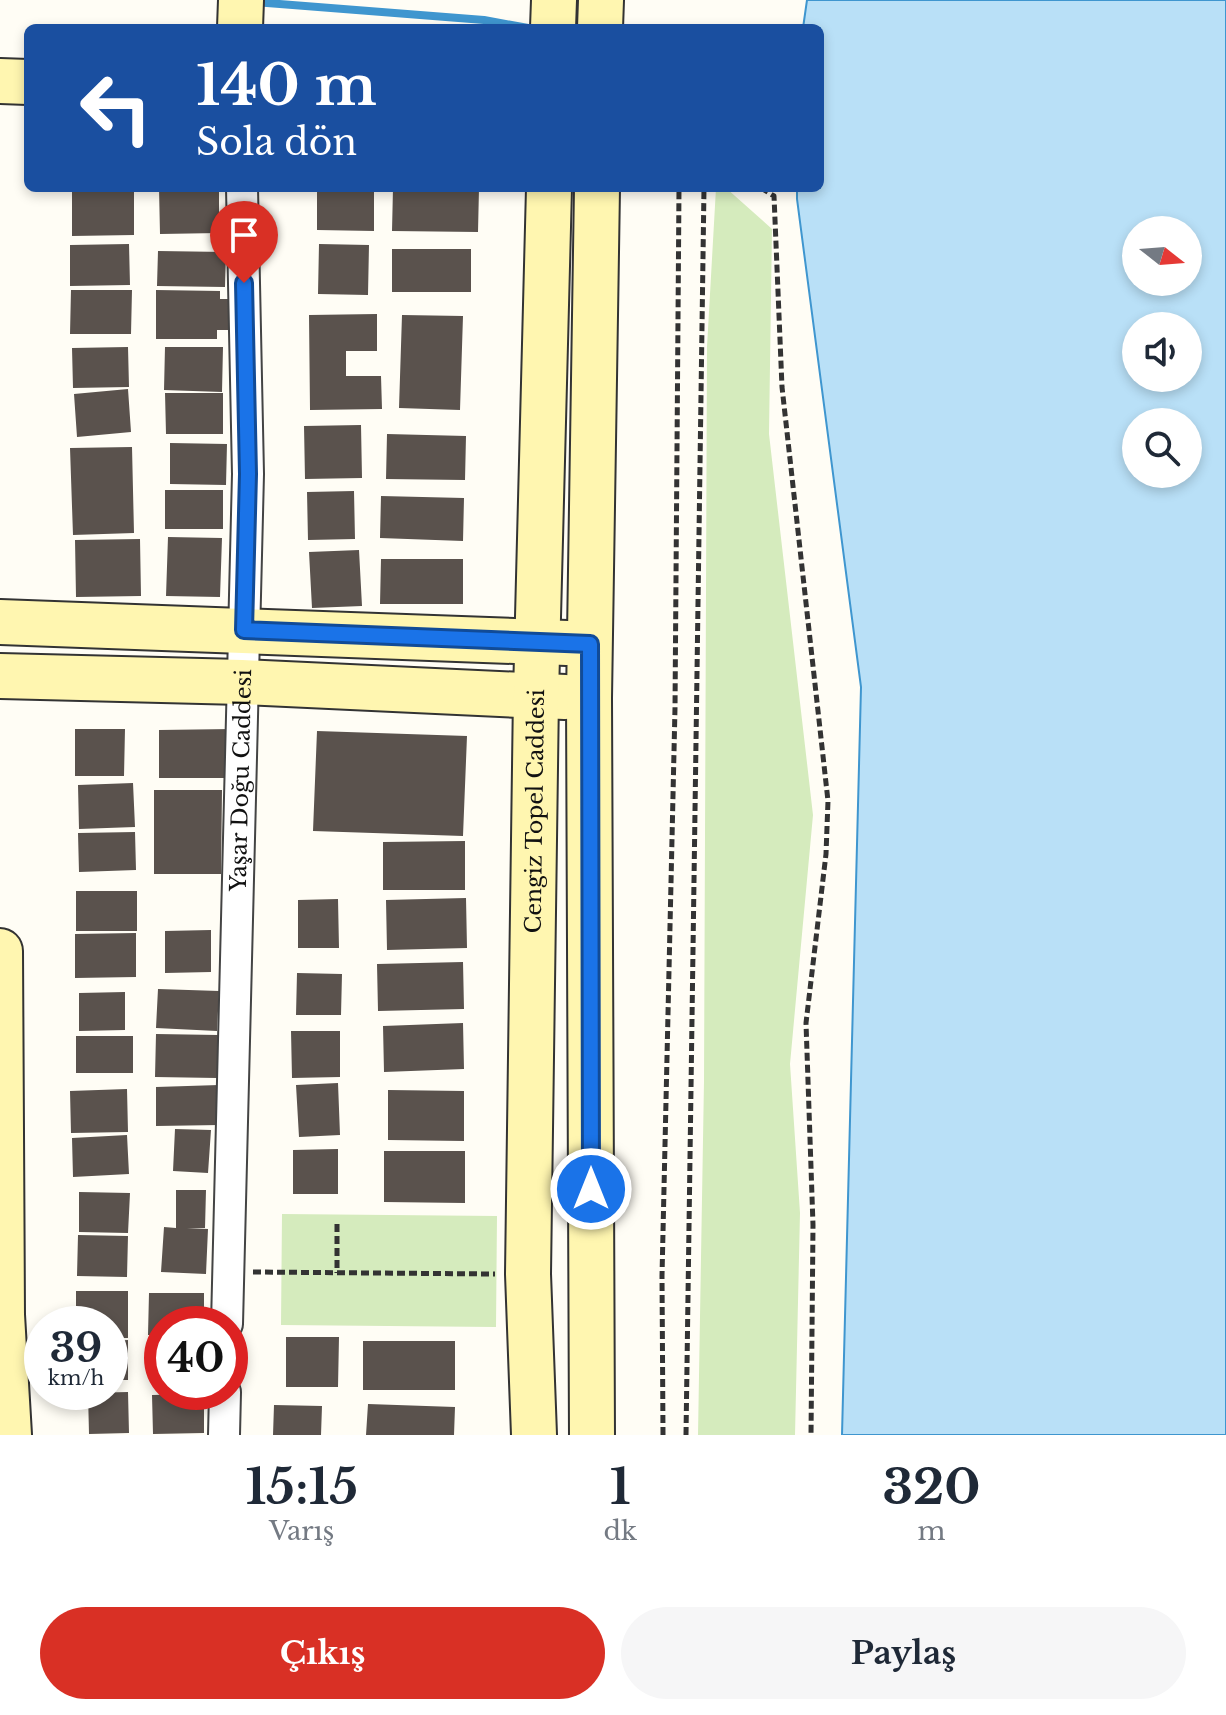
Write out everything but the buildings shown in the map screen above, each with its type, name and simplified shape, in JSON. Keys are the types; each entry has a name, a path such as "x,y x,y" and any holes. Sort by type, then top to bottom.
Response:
{"street":[{"path":"240,24 241,0"},
{"path":"553,24 554,0"},
{"path":"600,24 601,0"},
{"path":"0,81 24,82"},
{"name":"Yaşar Doğu Caddesi","path":"227,1306 248,474 242,192"},
{"name":"Cengiz Topel Caddesi","path":"534,1435 528,1274 537,642 549,192"},
{"path":"592,1435 589,698 597,192"},
{"path":"0,622 590,644"},
{"path":"0,676 242,682 589,698"},
{"path":"0,951 1,1316 9,1435"},
{"path":"224,1435 225,1410"}],"path":[{"path":"663,1435 679,192"},
{"path":"686,1435 704,192"},
{"path":"768,192 774,196 782,387 828,801 826,854 806,1023 813,1225 811,1435"},
{"path":"337,1224 337,1273"},
{"path":"228,1272 528,1274"}],"green space":[{"path":"716,192 730,192 772,229 769,434 813,815 790,1064 800,1213 795,1435 698,1435 704,1081 707,347"},
{"path":"282,1214 497,1216 496,1327 281,1325"}],"water":[{"path":"807,0 1226,0 1226,1435 842,1435 861,687 797,199 797,192 824,192 824,24 804,24"}],"waterway":[{"path":"254,2 506,24"}],"route":[{"path":"244,283 248,474 244,630 590,644 591,1189"}]}
